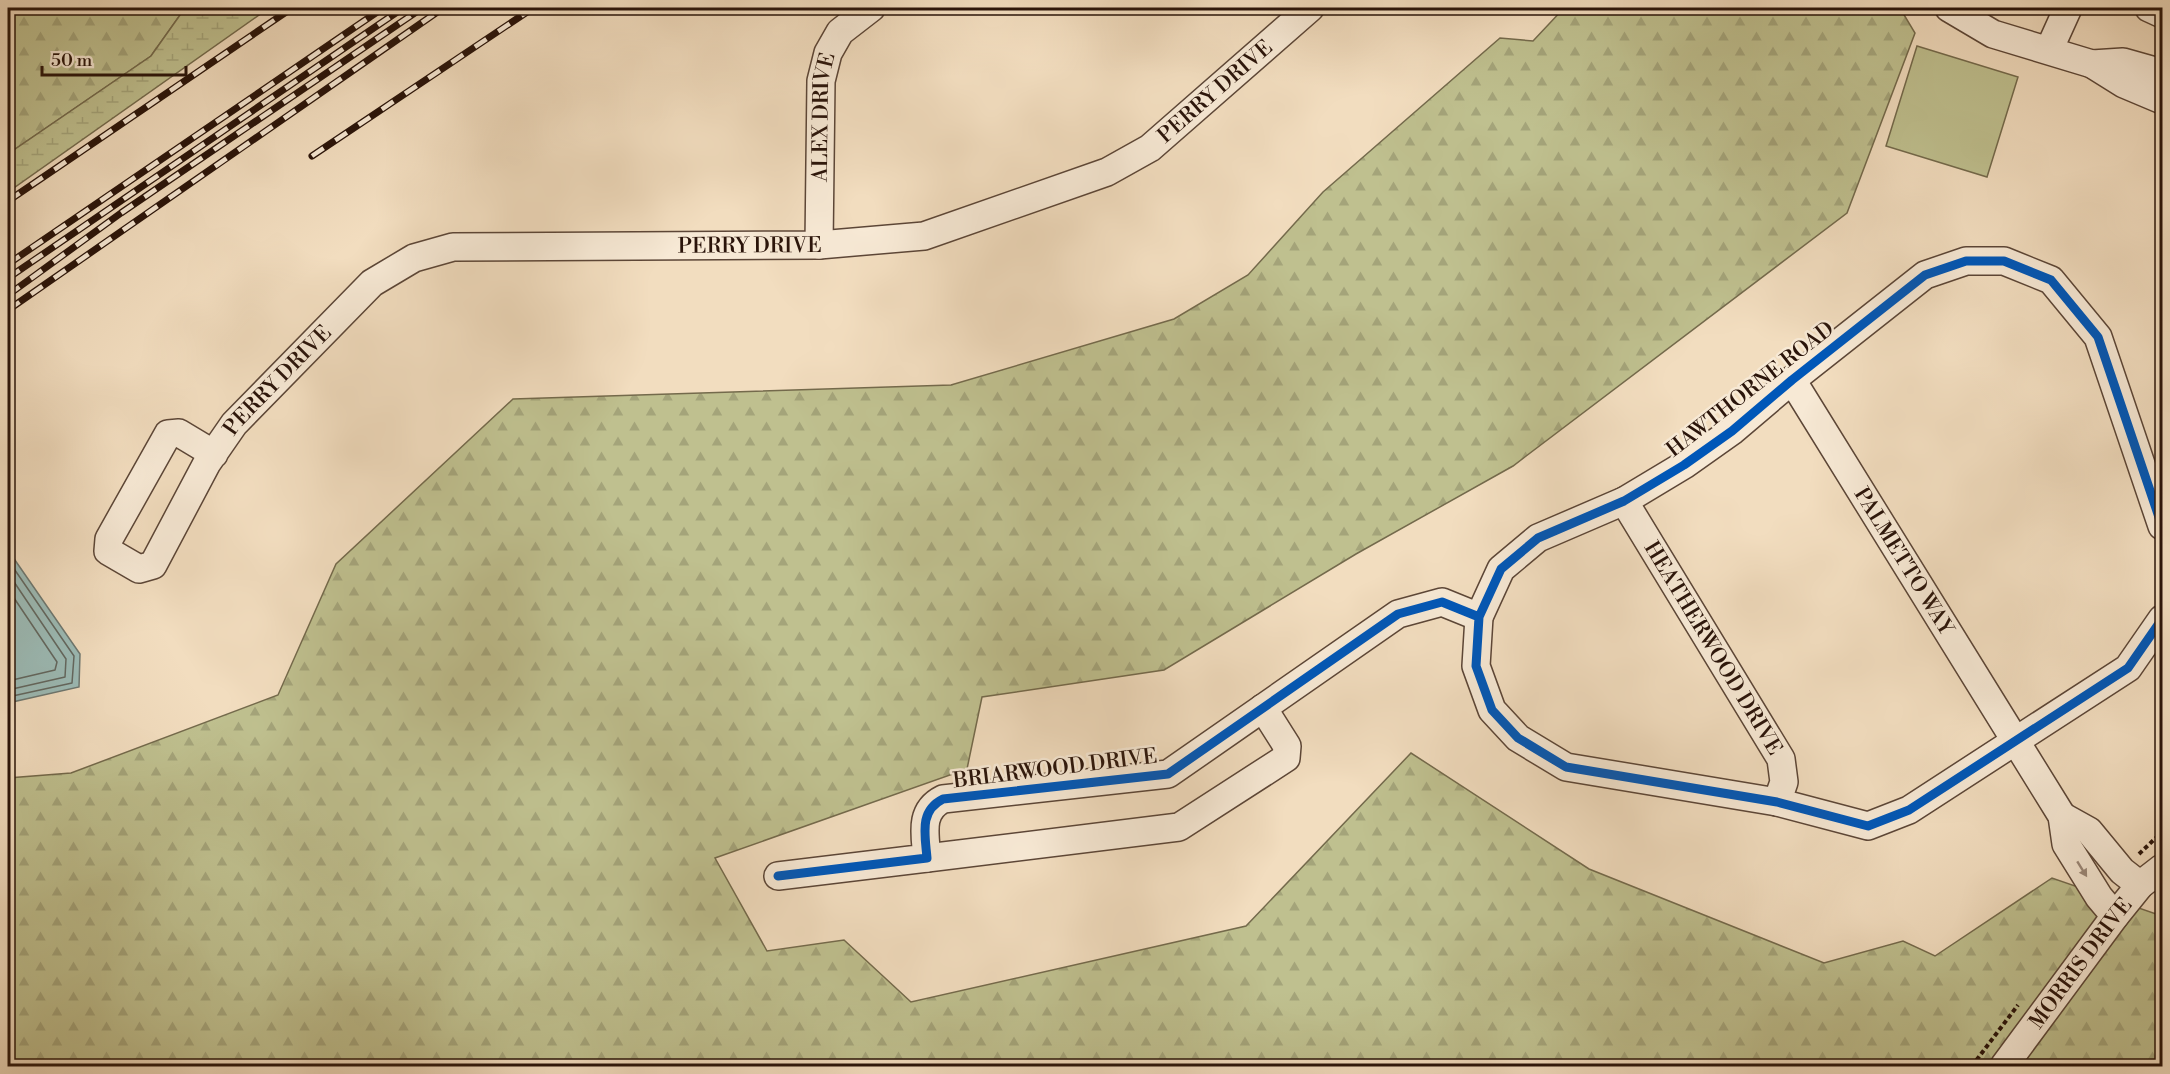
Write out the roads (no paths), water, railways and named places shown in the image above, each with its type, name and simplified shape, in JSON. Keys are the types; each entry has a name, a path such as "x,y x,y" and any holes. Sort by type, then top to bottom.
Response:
{"street":[{"name":"ALEX DRIVE","path":"819,245 821,81 828,53 840,32 871,8"},
{"name":"PERRY DRIVE","path":"210,458 179,433 168,434 109,539 108,551 139,569 153,565 210,458 234,424 372,283 414,258 453,247 819,245 924,236 1107,172 1150,148 1310,8"},
{"path":"1949,8 1993,34 2091,64 2124,84 2163,100"},
{"path":"2049,50 2068,8"},
{"path":"2149,8 2163,14"},
{"path":"2091,64 2123,62 2163,73"},
{"name":"HAWTHORNE ROAD","path":"2163,526 2098,337 2051,280 2004,261 1966,261 1925,275 1792,380 1732,431 1684,465 1623,501 1538,538 1501,569 1479,616 1476,666 1492,710 1518,738 1566,767 1777,801 1868,826 1909,810 2128,668 2163,620"},
{"name":"PALMETTO WAY","path":"1792,380 2017,742"},
{"name":"HEATHERWOOD DRIVE","path":"1623,501 1781,759 1784,782 1777,801"},
{"name":"BRIARWOOD DRIVE","path":"927,858 924,825 926,813 933,805 944,799 1168,774 1398,614 1442,602 1479,616"},
{"path":"778,876 1179,827 1286,758 1287,746 1263,708"},
{"path":"2017,742 2062,816 2066,844 2099,897 2115,916"},
{"path":"2062,816 2089,831 2122,871 2140,885"},
{"name":"MORRIS DRIVE","path":"2004,1066 2115,916 2140,885 2163,867"}],"water":[{"path":"8,550 80,654 79,687 8,703"}],"railway":[{"path":"8,201 292,8"},
{"path":"8,264 383,8"},
{"path":"8,278 403,8"},
{"path":"8,295 121,213 422,8"},
{"path":"8,310 443,8"},
{"path":"312,156 533,8"}]}
